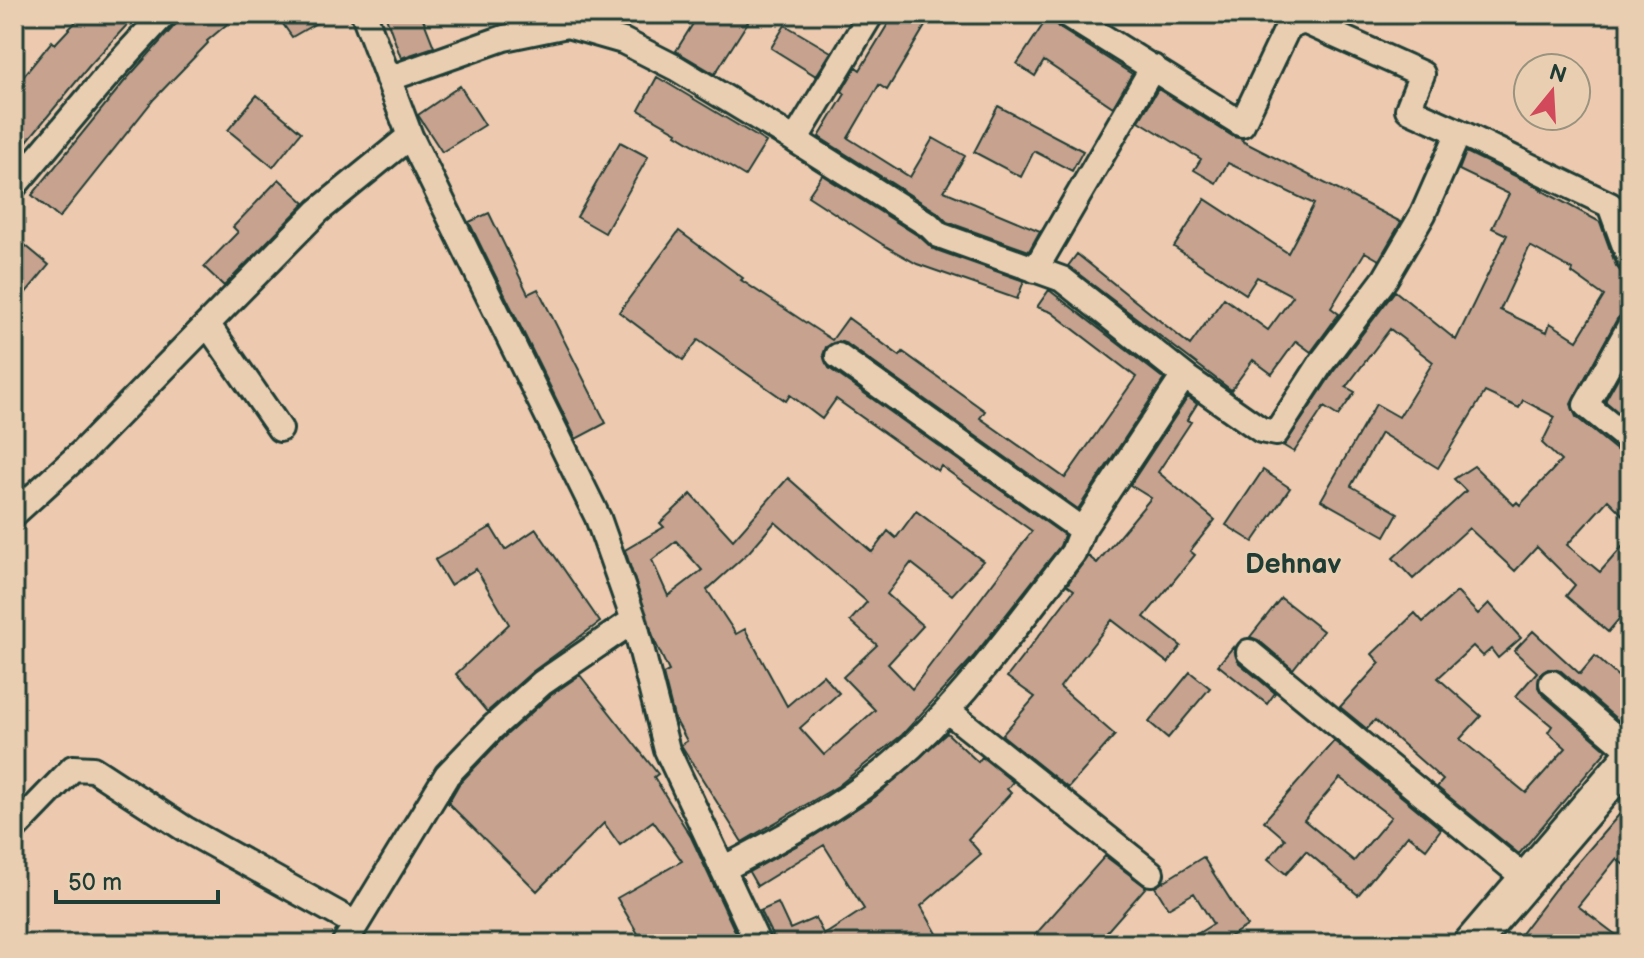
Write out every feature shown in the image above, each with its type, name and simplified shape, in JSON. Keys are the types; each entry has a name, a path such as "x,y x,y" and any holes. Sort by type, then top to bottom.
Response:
{"main road":[{"path":"1471,944 1630,758"}],"street":[{"path":"14,186 164,14"},
{"path":"364,14 410,136 598,518 634,620 667,750 758,944"},
{"path":"795,140 871,14"},
{"path":"1066,14 1242,124 1288,27 1304,21 1422,74 1408,109 1610,205 1630,260"},
{"path":"388,79 504,38 567,25 623,41 676,68 795,140 929,225 939,235 1062,279 1184,376 1261,430 1276,433 1322,362 1385,279 1423,214 1459,132"},
{"path":"1035,270 1153,67"},
{"path":"14,514 82,452 318,211 410,136"},
{"path":"208,325 280,429"},
{"path":"1630,326 1586,405 1630,441"},
{"path":"838,356 1082,530"},
{"path":"723,869 805,825 884,771 948,711 1073,553 1082,530 1184,376"},
{"path":"14,829 73,768 93,769 350,934 447,775 493,727 542,683 634,620"},
{"path":"1249,652 1526,879"},
{"path":"1552,683 1630,750"},
{"path":"948,711 1151,873"}],"building":[{"path":"83,14 137,14 14,157 14,88 52,41 55,44"},
{"path":"185,14 239,14 207,41 154,99 59,218 32,195 123,83"},
{"path":"276,14 332,14 292,37"},
{"path":"385,14 421,14 434,47 401,58"},
{"path":"699,14 753,14 715,74 676,51"},
{"path":"894,14 905,14 925,26 887,90 879,85 848,138 910,177 933,138 965,156 944,191 1040,231 1029,251 947,222 937,212 819,137 845,94 842,91 856,67 860,70"},
{"path":"1050,14 1058,27 1132,74 1113,107 1044,61 1035,76 1017,64"},
{"path":"785,25 831,52 816,76 771,48"},
{"path":"657,77 766,142 745,176 639,110"},
{"path":"460,86 485,125 442,152 418,115"},
{"path":"1158,89 1234,137 1401,222 1379,260 1365,252 1331,308 1339,314 1311,352 1296,341 1272,374 1253,360 1231,390 1068,266 1077,254 1190,345 1224,298 1268,330 1293,296 1257,277 1246,294 1174,247 1205,199 1288,253 1314,204 1228,163 1216,183 1194,170 1201,159 1139,121"},
{"path":"257,95 301,132 273,167 228,130"},
{"path":"998,106 1083,151 1072,171 1034,151 1021,177 974,152"},
{"path":"620,142 648,157 605,233 577,217"},
{"path":"1466,152 1600,222 1616,266 1630,275 1630,311 1617,319 1571,404 1576,417 1620,453 1630,456 1630,522 1608,500 1567,545 1600,572 1630,538 1630,606 1608,632 1566,596 1575,585 1537,547 1515,571 1469,528 1413,579 1393,558 1466,491 1454,479 1474,466 1514,505 1517,502 1520,505 1561,461 1542,443 1555,417 1523,400 1519,408 1485,392 1438,468 1381,433 1351,486 1398,513 1385,536 1321,500 1376,404 1399,417 1433,362 1390,329 1346,387 1355,392 1338,416 1324,407 1294,452 1284,446 1334,371 1395,291 1456,340 1507,235 1492,228 1509,194 1459,170","holes":["1530,246 1573,270 1572,273 1604,296 1577,340 1550,323 1547,332 1500,310"]},
{"path":"822,175 920,237 933,249 1024,281 1017,299 917,264 882,244 808,196"},
{"path":"279,179 305,203 224,286 204,267 238,232 233,227"},
{"path":"489,213 528,294 538,289 606,423 576,439 469,222"},
{"path":"679,231 743,278 741,280 832,340 848,318 900,356 903,352 985,411 980,418 1065,478 1136,377 1051,312 1037,307 1049,290 1164,379 1078,509 847,344 839,341 826,347 823,355 829,368 1064,535 1060,546 973,657 902,735 838,786 742,842 681,745 687,741 674,717 663,674 669,671 655,642 625,550 664,527 660,523 691,494 733,540 788,478 872,552 888,531 896,538 916,511 983,561 952,595 911,563 887,594 923,626 888,664 912,689 1032,531 941,466 938,471 836,399 822,419 790,395 786,401 698,340 683,360 619,312","holes":["775,522 867,602 850,621 877,645 843,677 875,710 824,755 800,728 839,693 823,675 787,706 745,629 736,634 707,590 749,552","676,541 702,570 668,596 652,560"]},
{"path":"14,236 49,265 14,307"},
{"path":"1630,357 1630,422 1605,401"},
{"path":"1188,397 1197,404 1187,420 1191,422 1158,472 1215,520 1190,551 1195,555 1144,617 1181,646 1168,663 1112,620 1060,687 1115,735 1068,788 1002,735 1035,697 1007,677 1074,590 1067,585 1088,556 1097,563 1151,498 1130,485"},
{"path":"1263,470 1290,488 1253,542 1226,525"},
{"path":"491,527 505,550 536,529 600,622 532,672 487,712 456,674 509,624 476,569 450,585 435,560"},
{"path":"1457,592 1478,614 1489,603 1521,638 1498,658 1491,649 1483,656 1473,646 1438,678 1481,716 1460,739 1526,793 1566,748 1548,732 1552,726 1516,696 1537,672 1514,651 1533,631 1580,674 1595,656 1630,687 1630,724 1627,728 1561,671 1548,669 1540,674 1538,687 1542,694 1607,750 1519,854 1437,787 1443,780 1375,720 1367,729 1340,707 1380,663 1372,654 1415,613 1423,622"},
{"path":"1281,598 1323,631 1293,669 1250,637"},
{"path":"1233,647 1239,663 1275,693 1267,704 1218,665"},
{"path":"1190,672 1210,688 1168,738 1149,722"},
{"path":"580,675 658,774 654,777 691,837 741,944 699,944 694,935 678,944 644,944 617,898 682,861 653,821 620,845 604,823 537,891 448,803 459,784 503,738 551,695"},
{"path":"947,733 978,762 982,757 1013,782 1007,789 1011,793 968,839 981,854 921,906 943,944 773,944 773,937 760,911 778,903 790,929 815,918 824,935 864,909 824,845 757,886 749,872 875,797"},
{"path":"1334,741 1441,829 1426,849 1408,835 1358,895 1306,851 1286,874 1268,859 1285,839 1264,821","holes":["1340,778 1391,817 1354,861 1304,820"]},
{"path":"1630,802 1630,869 1616,859 1578,906 1628,944 1596,944 1583,935 1576,944 1513,944 1555,889"},
{"path":"1105,856 1146,887 1096,944 1027,944"},
{"path":"1203,857 1247,926 1217,944 1181,944 1213,924 1194,893 1168,908 1155,887"}],"district":[{"name":"Dehnav","path":"1293,563"}]}
